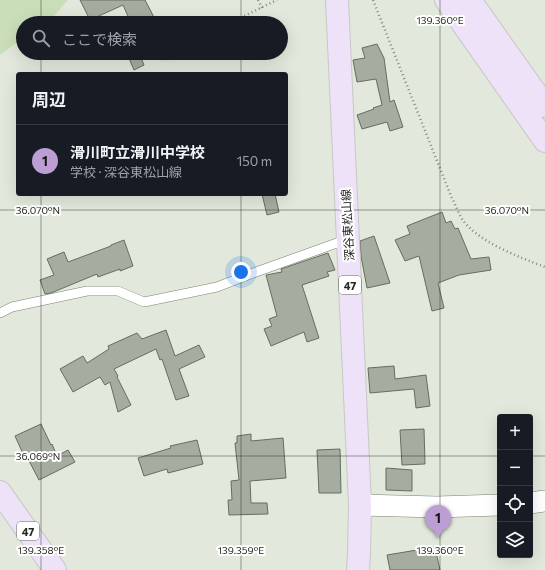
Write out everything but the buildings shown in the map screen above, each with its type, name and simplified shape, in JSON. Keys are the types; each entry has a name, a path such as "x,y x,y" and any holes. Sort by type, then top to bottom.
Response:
{"main road":[{"name":"深谷東松山線","path":"337,0 360,505 358,570"},
{"path":"446,0 545,141"},
{"path":"470,0 545,106"},
{"name":"47","path":"0,492 55,570"}],"street":[{"path":"533,503 545,501"},
{"path":"360,505 437,508 497,505"}],"lane":[{"path":"0,313 12,307 87,291 118,291 144,302 217,287 348,239"}],"path":[{"path":"258,0 262,8"},
{"path":"245,16 277,0"},
{"path":"373,0 451,196 462,219 476,234 508,252 545,267"}],"green space":[{"path":"0,0 68,0 54,16 16,16 16,43 0,55"}],"place":[{"name":"滑川町立滑川中学校","path":"438,538"}]}
